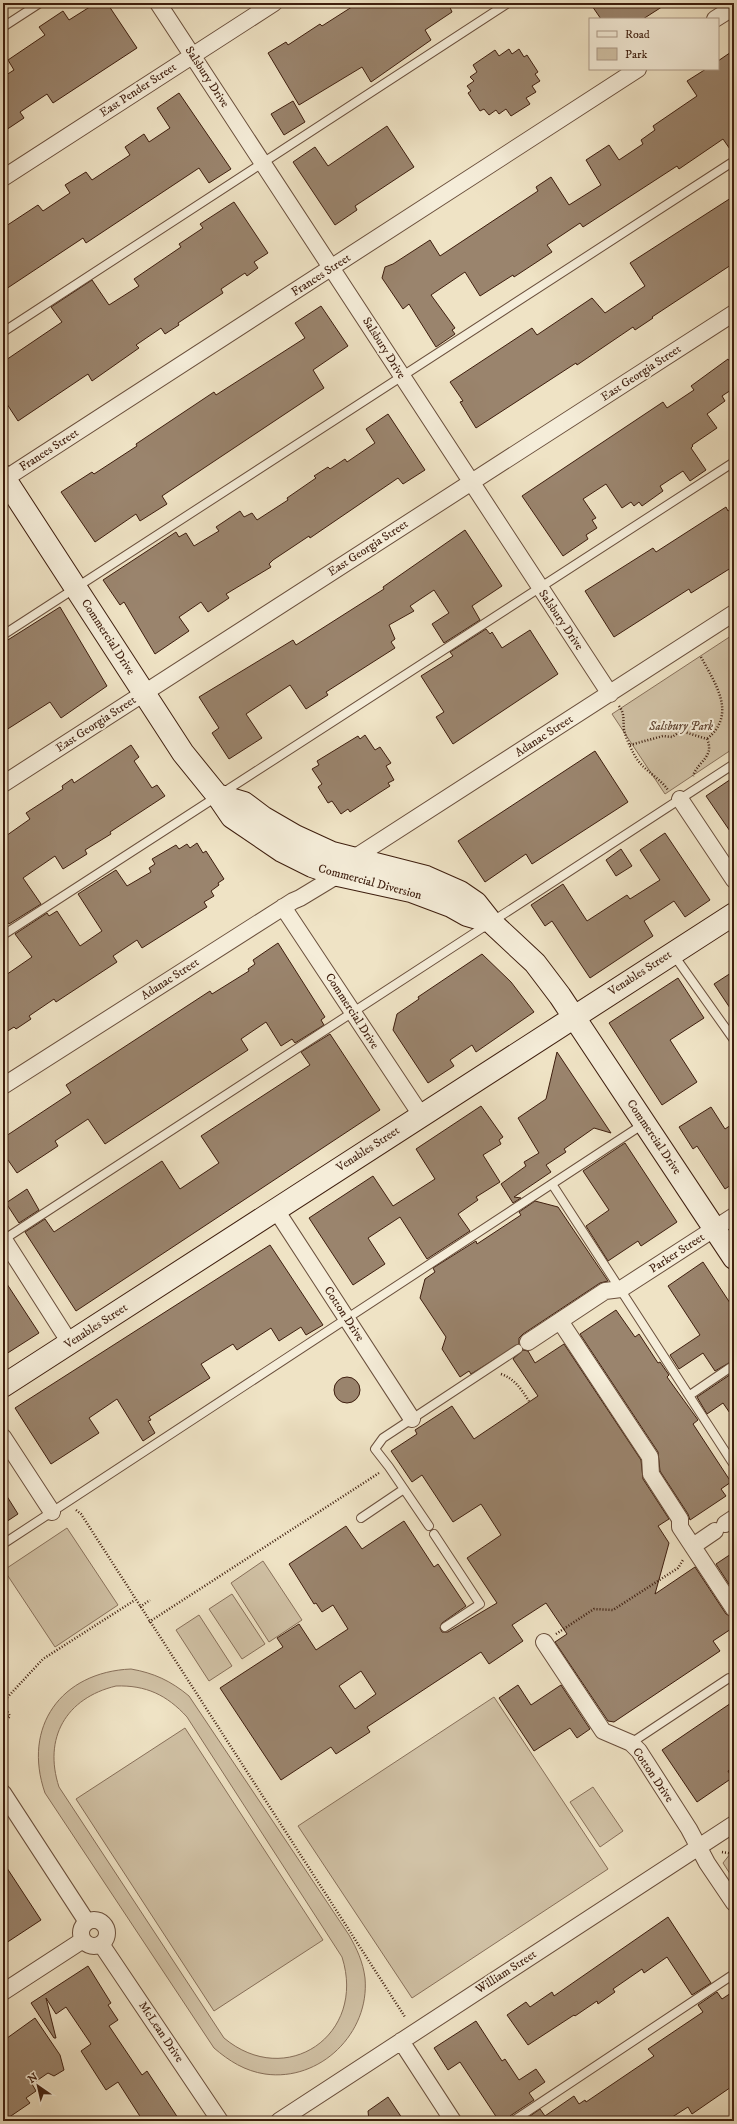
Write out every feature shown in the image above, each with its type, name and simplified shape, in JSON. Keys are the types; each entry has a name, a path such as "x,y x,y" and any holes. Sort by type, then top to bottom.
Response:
{"street":[{"name":"Salsbury Drive","path":"158,3 333,268 401,376 610,694"},
{"name":"East Pender Street","path":"3,178 274,3"},
{"path":"717,18 734,7"},
{"name":"Frances Street","path":"3,478 333,268 636,70"},
{"name":"East Georgia Street","path":"3,784 734,313"},
{"name":"Commercial Drive","path":"3,478 76,587 183,753 217,795"},
{"name":"Adanac Street","path":"354,858 734,613"},
{"name":"Commercial Diversion","path":"217,795 244,803 264,818 295,836 332,853 426,877 460,892 476,903 491,922 536,963 575,1016"},
{"name":"Commercial Diversion","path":"217,795 232,817 253,833 300,861 338,875 411,891 452,906 467,915 491,922"},
{"path":"675,797 734,880"},
{"name":"Adanac Street","path":"3,1086 283,907 338,875"},
{"name":"Commercial Drive","path":"283,907 421,1115"},
{"name":"Venables Street","path":"3,1386 734,914"},
{"name":"Commercial Drive","path":"575,1016 734,1258"},
{"name":"Cotton Drive","path":"276,1210 412,1419"},
{"name":"Parker Street","path":"621,1290 734,1216"},
{"path":"3,1239 70,1343"},
{"path":"523,1345 604,1291 621,1290"},
{"path":"560,1321 650,1457 651,1474 680,1519 680,1527 734,1609"},
{"path":"3,1437 52,1512"},
{"path":"693,1546 725,1524"},
{"name":"Cotton Drive","path":"544,1642 603,1731 631,1743 651,1770 734,1903"},
{"path":"3,1793 87,1922"},
{"name":"William Street","path":"279,2121 734,1824"},
{"path":"96,1920 105,1926 107,1936 101,1944 91,1946 82,1940 81,1930 87,1922 96,1920"},
{"path":"3,1992 82,1940"},
{"name":"McLean Drive","path":"101,1944 220,2121"},
{"path":"401,2041 453,2121"}],"lane":[{"path":"3,27 40,3"},
{"path":"3,332 508,3"},
{"path":"3,635 734,161"},
{"path":"3,935 217,795 734,462"},
{"path":"3,1239 491,922 675,797 734,764"},
{"path":"672,953 734,1040"},
{"path":"3,1544 645,1123"},
{"path":"552,1184 734,1465"},
{"path":"429,1526 375,1449 383,1438 523,1345"},
{"path":"690,1395 734,1365"},
{"path":"361,1518 404,1489"},
{"path":"434,1534 480,1604 445,1627"},
{"path":"631,1743 729,1678 734,1679"},
{"path":"513,2121 734,1974"}],"path":[{"path":"701,657 722,696 724,710 721,723 714,734 708,739"},
{"path":"621,710 624,714 625,732 634,755 647,772 660,780 675,797"},
{"path":"630,745 663,736 672,737 681,731 708,739"},
{"path":"693,782 694,774 706,759 710,750 708,739"},
{"path":"494,1374 509,1378 517,1383 529,1401"},
{"path":"149,1622 389,1467"},
{"path":"66,1503 81,1514 149,1622 405,2017"},
{"path":"544,1642 594,1609 613,1610 620,1606 678,1568 693,1546"},
{"path":"3,1724 10,1716 3,1703 43,1659 136,1600"},
{"path":"140,1607 150,1600"},
{"path":"722,1852 734,1854"}],"green space":[{"name":"Salsbury Park","path":"734,634 734,748 665,794 612,714"},
{"path":"67,1528 118,1605 55,1647 4,1570"},
{"path":"263,1561 302,1620 269,1642 231,1583"},
{"path":"232,1594 265,1644 242,1659 209,1609"},
{"path":"199,1615 232,1666 209,1681 176,1630"},
{"path":"131,1669 147,1673 162,1678 189,1696 352,1940 363,1966 365,1978 364,1998 359,2017 350,2035 338,2050 322,2062 305,2070 285,2074 265,2074 258,2073 238,2065 214,2048 45,1793 39,1769 39,1746 44,1726 53,1707 67,1692 85,1680 106,1672","holes":["116,1686 137,1687 164,1697 187,1717 342,1957 347,1985 343,2010 332,2031 316,2046 295,2056 272,2058 248,2053 224,2038 59,1787 55,1769 54,1752 57,1737 63,1723 72,1710 84,1700 99,1692"]},
{"path":"494,1697 608,1869 412,1998 298,1826"},
{"path":"185,1728 323,1940 214,2011 76,1799"},
{"path":"593,1787 623,1831 600,1847 570,1802"},
{"path":"734,1849 734,1880 723,1863"}],"building":[{"path":"96,3 107,3 137,48 53,103 47,94 20,112 24,118 3,132 3,77 14,70 8,60 45,35 39,27 63,11 69,20"},
{"path":"358,3 448,3 452,12 425,30 431,40 371,82 362,67 299,105 268,53 286,42 288,45 320,24 322,26"},
{"path":"590,3 668,3 645,18 600,18"},
{"path":"509,49 512,54 519,49 524,57 527,55 538,72 535,74 540,81 532,86 536,92 526,98 530,104 511,116 506,109 499,114 496,110 489,115 484,109 480,111 468,93 471,91 467,86 474,81 470,77 477,72 473,65 495,50 499,56"},
{"path":"734,50 734,155 723,139 679,169 677,166 583,227 580,223 547,245 552,252 514,277 513,275 480,296 465,272 431,295 455,328 452,330 455,334 436,347 409,304 403,309 382,278 385,267 393,264 430,240 440,256 538,191 536,187 551,177 569,205 601,185 586,160 609,145 619,160 643,144 641,140 655,130 653,126 697,96 687,81 704,70 719,70 719,60"},
{"path":"179,93 231,169 209,183 199,168 86,243 83,238 3,291 3,228 38,205 43,211 70,193 65,185 86,172 92,180 130,155 125,147 144,134 149,142 170,128 157,108"},
{"path":"293,101 305,122 284,135 271,114"},
{"path":"387,126 414,167 355,206 357,210 335,225 293,162 315,147 328,166"},
{"path":"734,196 734,263 652,317 653,318 635,330 633,327 577,365 576,363 476,428 460,402 463,401 450,382 532,328 537,335 592,298 605,313 645,286 630,263"},
{"path":"234,202 268,253 254,262 258,268 247,276 245,273 221,289 223,293 178,323 179,325 165,334 161,328 136,345 139,348 92,381 88,374 18,421 3,398 3,362 62,322 51,307 92,280 109,305 139,286 134,279 181,247 179,244 203,228 200,224"},
{"path":"321,306 348,346 313,370 324,388 162,496 167,504 140,521 136,514 95,542 61,492 92,472 94,474 137,446 136,444 214,392 216,395 305,338 295,323"},
{"path":"728,359 734,368 734,388 722,396 725,401 707,414 717,428 692,445 693,446 691,448 706,470 690,481 683,471 660,486 663,491 642,506 639,502 634,506 631,502 622,508 606,484 583,499 596,518 592,520 597,528 586,535 588,539 563,556 522,496 663,402 667,408 694,390 691,386"},
{"path":"388,414 425,470 403,484 398,478 310,538 309,536 273,560 269,564 271,567 226,594 229,598 208,612 201,602 179,617 189,631 155,654 124,602 120,605 103,580 176,532 179,537 186,533 194,546 219,531 216,527 240,511 244,517 252,513 257,520 288,500 287,498 316,478 314,476 328,467 330,469 345,459 347,462 375,443 366,429"},
{"path":"726,507 728,511 734,507 734,566 691,593 689,589 614,637 585,591 653,548 656,552"},
{"path":"465,530 502,586 472,606 480,620 444,643 432,624 449,613 434,590 410,606 414,611 389,625 395,639 391,642 395,648 326,692 328,695 306,709 290,685 246,714 262,738 229,759 212,733 219,728 199,697 293,640 296,645 384,589 383,587"},
{"path":"60,607 107,686 61,718 50,702 3,732 3,643"},
{"path":"486,629 490,634 492,632 502,648 530,630 558,674 453,744 436,717 444,712 421,676 453,656 450,652"},
{"path":"365,735 375,750 380,747 391,763 386,766 394,780 388,783 390,786 350,812 348,809 341,814 332,801 328,803 318,787 322,784 312,769 319,765 317,761 358,736 360,739"},
{"path":"131,745 139,757 134,761 152,788 157,785 165,796 110,832 111,834 85,850 87,854 63,869 55,856 23,878 41,904 9,924 3,916 3,838 30,819 26,813 63,789 62,786 72,779 74,783"},
{"path":"595,751 628,802 532,864 526,854 485,882 458,841"},
{"path":"734,777 734,837 706,796"},
{"path":"665,833 710,900 685,917 674,901 644,921 653,936 590,978 552,921 545,926 531,905 563,884 587,921 627,895 630,899 660,880 640,850"},
{"path":"197,843 203,853 206,851 224,879 211,891 214,896 204,902 207,907 142,948 137,940 113,956 117,962 56,1002 54,999 29,1016 31,1019 16,1029 14,1027 3,1034 3,977 32,957 15,934 47,913 49,916 57,911 80,946 102,931 78,894 116,870 127,886 151,872 149,868 155,864 152,859 176,845 179,849 187,844 190,848"},
{"path":"621,849 632,866 616,876 606,860"},
{"path":"278,943 325,1017 321,1020 324,1025 295,1043 292,1039 281,1046 266,1022 241,1039 248,1050 105,1144 88,1119 55,1141 58,1146 17,1173 8,1160 3,1163 3,1138 71,1093 66,1085 210,991 212,994 249,971 248,969 255,964 253,960"},
{"path":"482,954 511,982 534,1012 476,1052 472,1045 450,1060 454,1066 428,1083 393,1030 397,1014 419,999 418,997"},
{"path":"734,971 734,1014 714,984"},
{"path":"678,978 704,1018 670,1040 697,1082 662,1105 609,1023"},
{"path":"330,1034 380,1110 76,1311 25,1232 45,1219 54,1232 162,1161 180,1189 219,1163 201,1136 310,1065 301,1052"},
{"path":"557,1052 611,1133 594,1128 564,1149 566,1152 546,1165 551,1172 514,1197 521,1198 513,1203 501,1184 526,1166 524,1162 539,1153 518,1118 546,1099"},
{"path":"481,1106 503,1137 499,1140 501,1144 483,1155 500,1182 476,1197 478,1200 458,1214 470,1231 427,1259 400,1217 368,1238 385,1264 353,1285 309,1218 373,1176 393,1206 435,1179 416,1149"},
{"path":"711,1107 725,1129 734,1123 734,1183 725,1189 697,1146 693,1149 679,1127"},
{"path":"625,1143 677,1222 641,1246 638,1241 608,1261 586,1226 609,1210 583,1171"},
{"path":"27,1189 39,1210 19,1223 6,1203"},
{"path":"535,1201 558,1207 608,1281 600,1283 523,1334 519,1338 519,1344 471,1374 469,1371 460,1377 442,1349 446,1337 420,1298 425,1279 435,1272 433,1268 476,1241 477,1244 521,1215 519,1212"},
{"path":"270,1245 323,1325 306,1335 301,1327 279,1341 271,1328 237,1350 233,1344 201,1364 210,1378 149,1417 151,1420 148,1421 155,1433 143,1441 117,1399 89,1418 99,1433 51,1464 15,1408"},
{"path":"703,1262 734,1309 734,1360 715,1371 703,1353 679,1369 670,1355 700,1335 668,1286"},
{"path":"3,1278 39,1333 3,1356"},
{"path":"616,1310 635,1337 639,1334 658,1363 660,1362 669,1375 667,1377 698,1420 693,1424 731,1482 721,1489 726,1496 690,1520 688,1514 660,1471 658,1452 580,1334"},
{"path":"564,1344 641,1460 643,1479 669,1519 658,1526 669,1543 655,1594 695,1567 726,1614 734,1618 734,1627 713,1641 720,1651 614,1722 608,1721 555,1642 567,1634 546,1603 512,1625 523,1641 489,1664 481,1652 367,1727 370,1732 336,1754 331,1747 281,1780 220,1688 283,1647 277,1638 299,1624 316,1650 348,1629 333,1605 322,1612 316,1603 314,1604 289,1564 346,1526 362,1549 404,1521 434,1567 438,1564 466,1606 442,1623 440,1628 442,1632 448,1632 497,1603 467,1558 501,1535 481,1504 453,1522 422,1475 412,1482 391,1451 417,1434 415,1430 452,1406 474,1439 538,1396 513,1359 523,1350 528,1351 535,1363","holes":["361,1671 376,1694 355,1709 339,1686"]},
{"path":"734,1372 734,1419 723,1403 707,1414 697,1397"},
{"path":"347,1377 356,1381 360,1390 356,1399 347,1403 338,1399 334,1390 338,1381"},
{"path":"3,1490 18,1514 3,1524"},
{"path":"734,1552 734,1592 716,1564"},
{"path":"518,1685 531,1705 561,1685 590,1729 577,1738 570,1728 534,1751 499,1698"},
{"path":"734,1701 734,1767 728,1771 732,1778 697,1802 662,1750"},
{"path":"3,1862 41,1920 3,1945"},
{"path":"668,1917 711,1983 692,1995 667,1957 644,1973 642,1969 613,1989 615,1992 598,2004 597,2001 528,2045 507,2015 526,2002 530,2007 552,1992 554,1996"},
{"path":"88,1966 111,2003 108,2005 118,2020 109,2026 142,2075 147,2071 180,2121 143,2121 118,2082 106,2090 81,2051 91,2044 66,2007 56,2014 46,1998 56,2038 54,2038 31,2003"},
{"path":"734,1991 734,2085 692,2114 688,2107 666,2121 523,2121 540,2109 545,2116 574,2096 579,2104 585,2100 586,2102 654,2056 648,2049 703,2012 698,2005 717,1992 722,1999"},
{"path":"35,2018 60,2055 64,2070 54,2076 48,2073 32,2084 36,2091 26,2098 30,2103 8,2118 3,2110 3,2041"},
{"path":"476,2021 502,2061 505,2059 519,2080 536,2069 545,2082 529,2093 534,2100 510,2116 508,2121 499,2121 460,2062 448,2070 434,2048"},
{"path":"388,2097 404,2121 369,2121 368,2111"}]}
